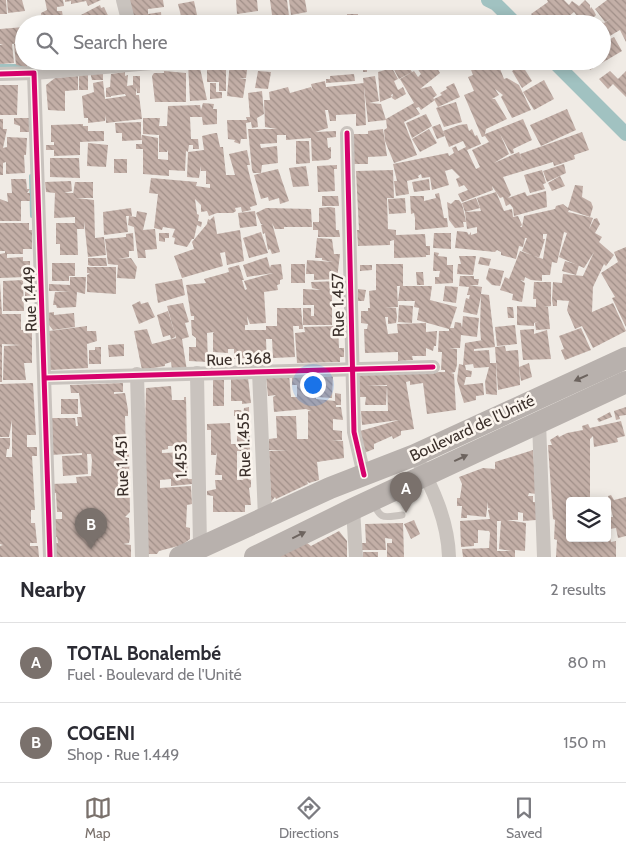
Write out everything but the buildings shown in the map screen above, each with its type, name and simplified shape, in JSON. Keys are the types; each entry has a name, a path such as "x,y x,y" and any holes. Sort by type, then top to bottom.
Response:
{"main road":[{"name":"Boulevard de l'Unité","path":"180,557 207,552 265,518 414,455 626,358"},
{"name":"Boulevard de l'Unité","path":"255,557 362,504 626,382"},
{"path":"207,552 336,500 356,490 362,482 364,475"}],"street":[{"path":"123,0 127,15"},
{"path":"0,74 63,70"},
{"name":"Rue 1.449","path":"34,73 50,557"},
{"name":"Rue 1.457","path":"347,133 354,432 364,475"},
{"name":"Rue 1.368","path":"45,378 433,366"},
{"name":"Rue 1.455","path":"259,371 265,518"},
{"name":"1.453","path":"198,373 207,552"},
{"name":"Rue 1.451","path":"137,374 142,557"},
{"path":"539,422 544,557"},
{"path":"414,455 436,498 449,538 449,557"},
{"path":"356,557 362,504"}],"lane":[{"path":"362,504 383,517 402,516"}],"waterway":[{"path":"488,0 496,4 507,15"},
{"path":"0,66 15,66"},
{"path":"562,70 626,134"},
{"path":"31,176 32,216"}],"cycle path":[{"path":"0,74 34,73 50,557"},
{"path":"347,133 354,432 364,475"},
{"path":"45,378 433,367"}],"place":[{"name":"TOTAL Bonalembé","path":"406,513"},
{"name":"COGENI","path":"91,549"}]}
